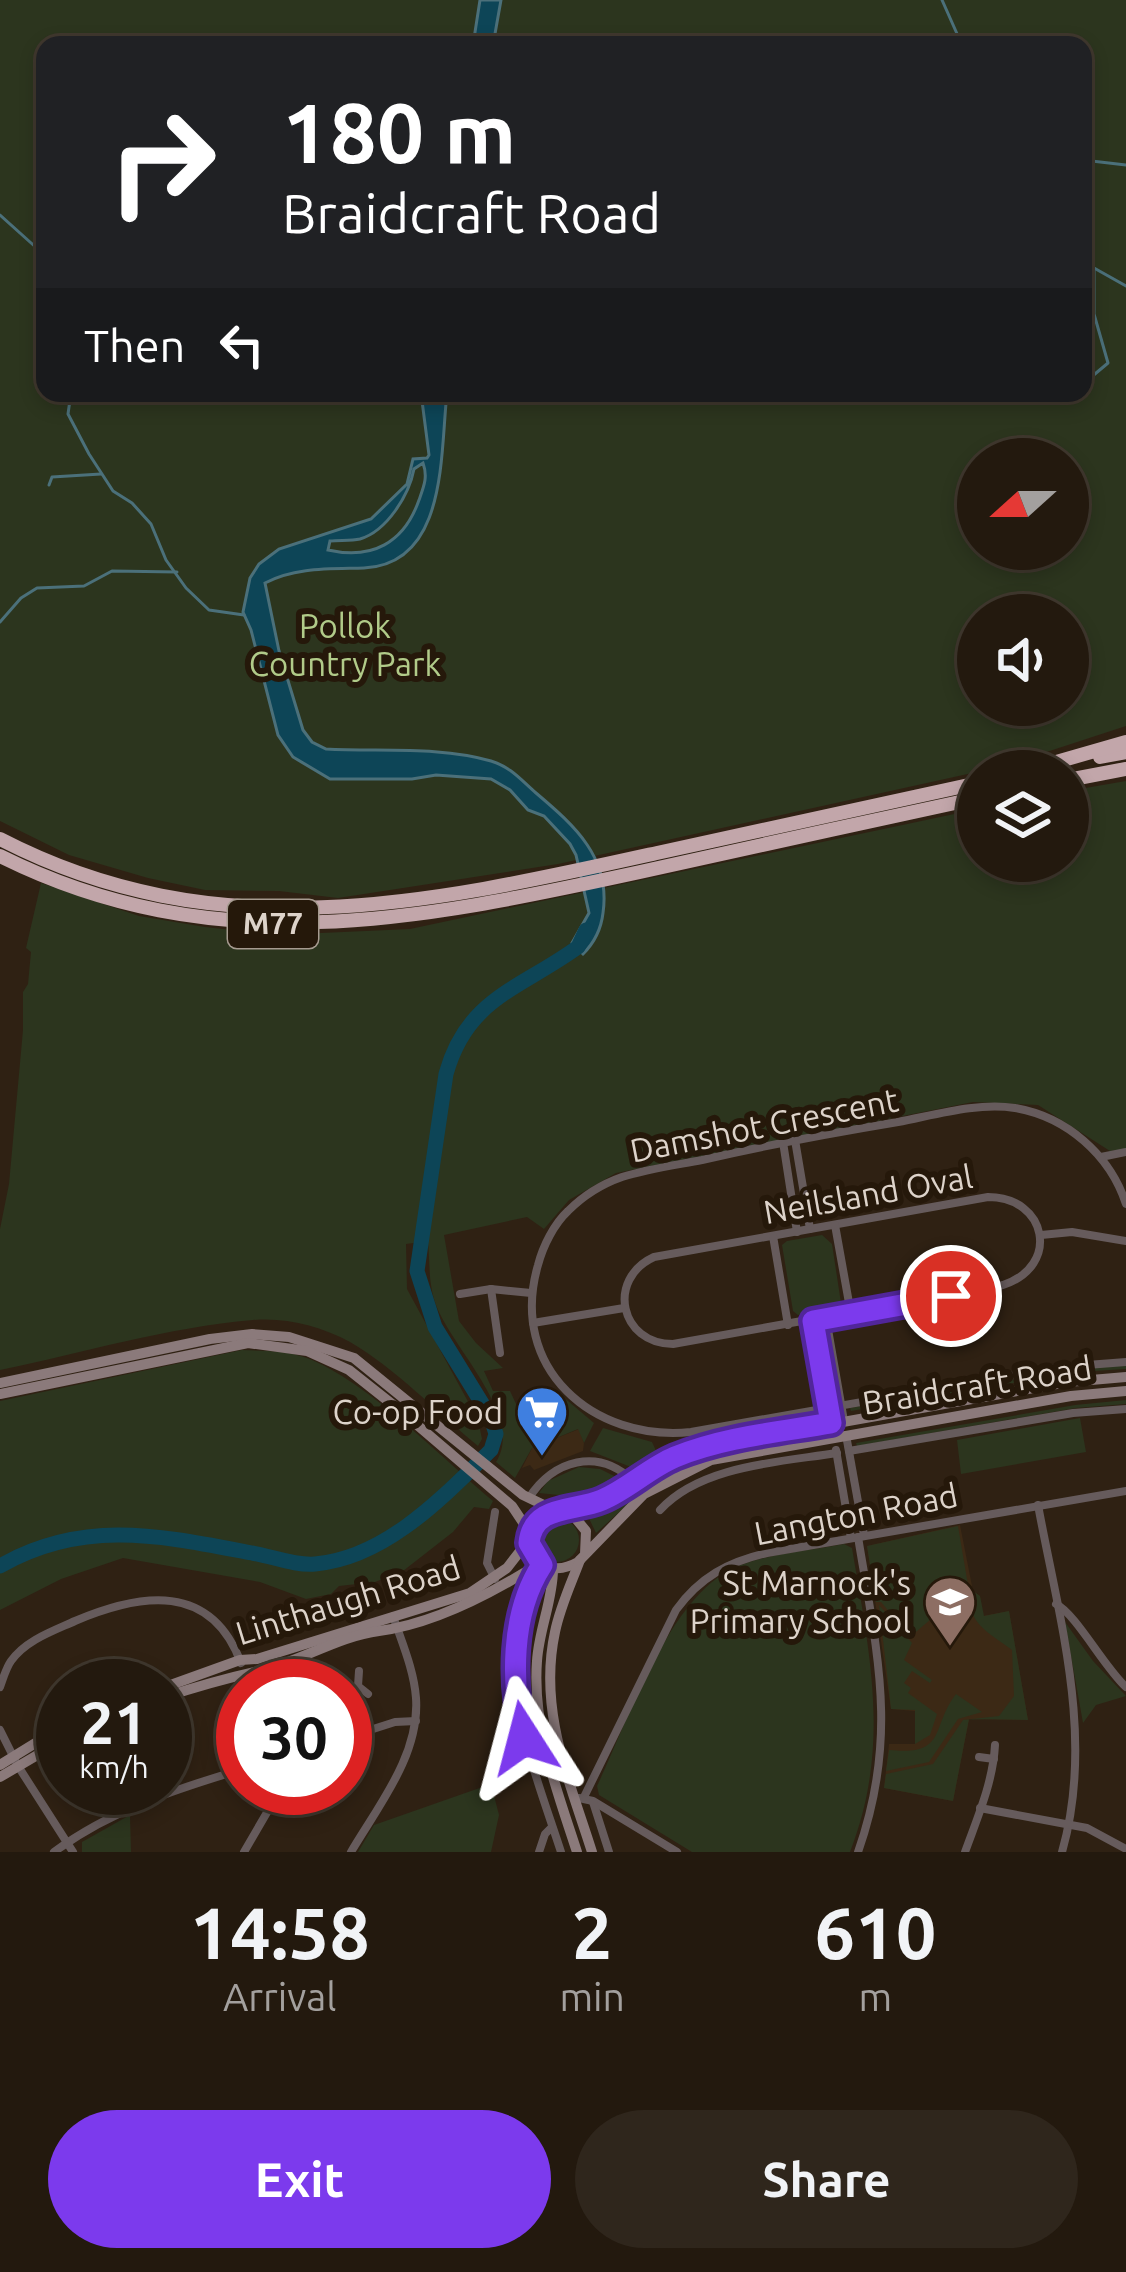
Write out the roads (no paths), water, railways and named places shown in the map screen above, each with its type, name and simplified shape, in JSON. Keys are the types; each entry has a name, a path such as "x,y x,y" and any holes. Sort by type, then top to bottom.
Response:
{"highway":[{"path":"1089,753 1126,742"},
{"path":"1089,760 1126,752"},
{"path":"1089,776 1126,769"},
{"name":"M77","path":"626,867 957,789"},
{"name":"M77","path":"0,856 130,902 247,922 331,924 392,919 957,802"},
{"name":"M77","path":"0,839 112,885 228,905 309,909 408,902 551,883"}],"street":[{"name":"Damshot Crescent","path":"691,1432 619,1427 579,1403 549,1369 533,1323 531,1294 542,1249 565,1214 592,1191 621,1178 783,1142 1000,1106 1048,1118 1101,1157 1126,1204"},
{"path":"794,1140 809,1229"},
{"path":"783,1142 797,1232"},
{"path":"1101,1157 1126,1152"},
{"name":"Neilsland Oval","path":"624,1308 627,1280 647,1259 996,1196 1023,1207 1041,1235"},
{"path":"835,1225 851,1314"},
{"path":"533,1323 624,1308 638,1334 665,1345 1011,1283 1034,1264 1041,1235 1072,1232 1126,1240"},
{"path":"772,1236 788,1324"},
{"path":"460,1294 491,1289 531,1294"},
{"path":"491,1289 500,1354"},
{"path":"826,1318 841,1406 836,1453 858,1536"},
{"path":"813,1321 828,1407 849,1451 884,1716 877,1789 858,1852"},
{"path":"0,1383 210,1339 289,1336 354,1358 478,1467 529,1498 576,1517 586,1531 582,1557 567,1568 545,1566 530,1548 530,1535 519,1514 478,1467"},
{"path":"0,1394 214,1348 277,1344 308,1351 349,1370 448,1442"},
{"name":"Braidcraft Road","path":"691,1432 1061,1367 1126,1362"},
{"name":"Braidcraft Road","path":"609,1852 584,1799 555,1760 550,1666 559,1616 582,1557 634,1502 675,1475 729,1454 1068,1382 1126,1377"},
{"name":"Braidcraft Road","path":"560,1511 600,1501 667,1461 708,1446 1126,1391"},
{"name":"Braidcraft Road","path":"849,1451 1126,1408"},
{"name":"Braidcraft Road","path":"660,1510 684,1490 728,1473 836,1453"},
{"path":"529,1498 550,1472 578,1461 602,1464 633,1481"},
{"path":"667,1461 675,1475"},
{"name":"Langton Road","path":"584,1799 676,1610 697,1584 748,1557 1126,1491"},
{"path":"1038,1505 1075,1711 1078,1769 1062,1852"},
{"path":"530,1535 540,1517 560,1511"},
{"path":"495,1512 487,1563 497,1583"},
{"name":"Linthaugh Road","path":"295,1659 469,1604 497,1583 530,1535"},
{"path":"545,1566 533,1581 521,1622 515,1696 560,1852"},
{"name":"Braidcraft Road","path":"545,1566 536,1677 538,1717 555,1760 576,1848"},
{"name":"Linthaugh Road","path":"257,1659 545,1566"},
{"path":"0,1688 12,1660 37,1638 131,1601 169,1599 191,1605 223,1628 238,1659"},
{"path":"1056,1604 1068,1610 1102,1662 1126,1688"},
{"path":"351,1852 402,1763 416,1721 413,1683 393,1616"},
{"path":"372,1729 416,1721"},
{"path":"0,1730 74,1852"},
{"path":"965,1852 992,1781 995,1745"},
{"path":"0,1777 36,1746"},
{"path":"0,1765 36,1752"},
{"path":"979,1757 994,1759"},
{"path":"54,1852 157,1796 216,1777"},
{"path":"584,1799 677,1852"},
{"name":"Braidcraft Road","path":"584,1799 590,1845"},
{"path":"980,1808 1070,1825 1104,1835 1126,1850"},
{"path":"244,1852 266,1815"},
{"path":"539,1852 553,1827"},
{"path":"576,1848 590,1845"}],"water":[{"path":"480,0 501,0 495,36 474,36"},
{"path":"422,402 446,402 434,502 411,547 391,562 301,571 265,583 303,730 326,749 451,753 491,761 515,774 564,818 596,860 604,893 603,913 597,935 583,954 572,943 589,913 576,855 544,816 528,810 510,790 491,779 436,775 330,779 293,757 278,735 243,612 250,578 279,549 371,519 407,484 413,459 427,458","holes":["423,463 425,482 413,515 384,545 359,552 328,550 330,541 360,539 388,520 414,469"]}],"waterway":[{"path":"942,0 958,36"},
{"path":"1092,161 1126,165"},
{"path":"0,215 36,247"},
{"path":"1092,265 1126,286"},
{"path":"1092,376 1108,363 1094,314 1094,268"},
{"path":"70,402 68,414 89,454 113,491 151,524 166,560 186,588 209,610 244,615"},
{"path":"49,485 52,477 101,474"},
{"path":"0,622 37,588 84,586 112,571 177,572"},
{"path":"0,1566 62,1541 124,1535 186,1541 300,1564 341,1559 412,1522 491,1450 496,1434 491,1418 435,1327 417,1271 446,1074 455,1048 482,1011 578,947 586,930"}],"place":[{"name":"Co-op Food","path":"542,1458"},
{"name":"St Marnock's Primary School","path":"950,1648"}],"park label":[{"name":"Pollok Country Park","path":"345,645"}]}
